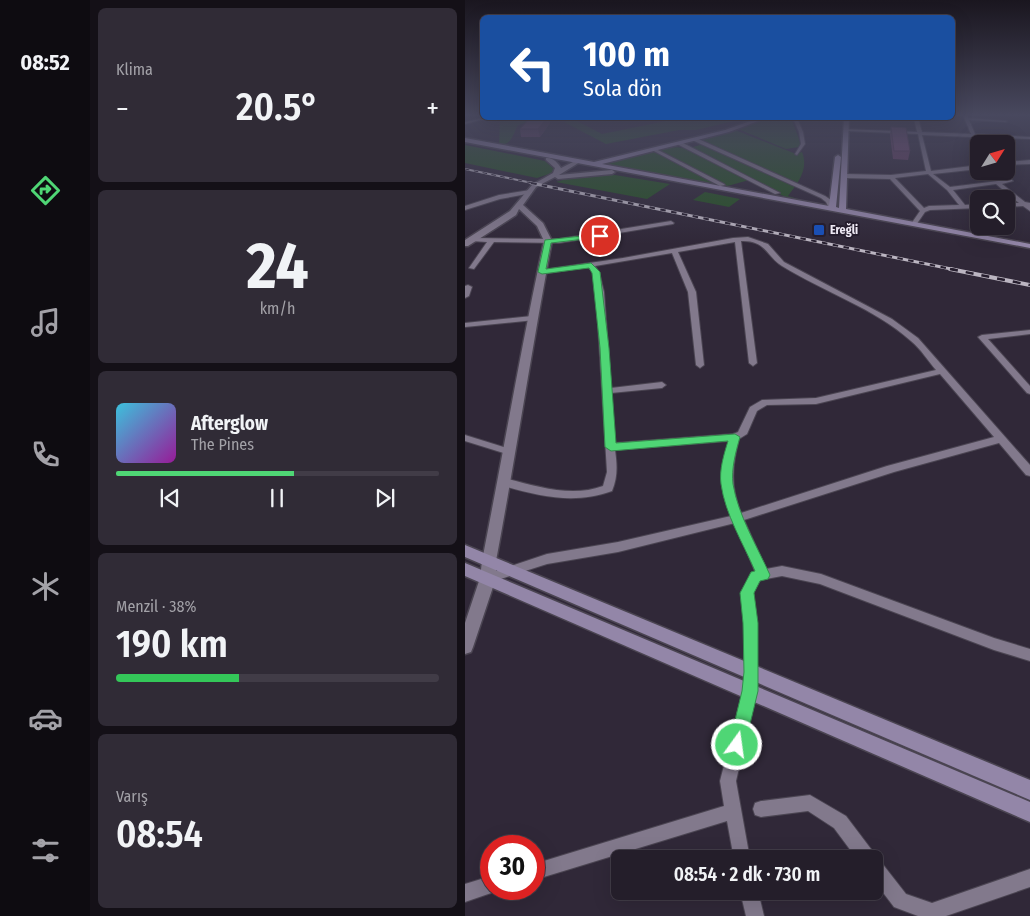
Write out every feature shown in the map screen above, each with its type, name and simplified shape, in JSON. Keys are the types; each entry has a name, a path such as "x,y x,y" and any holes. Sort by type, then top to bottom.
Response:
{"main road":[{"path":"542,158 575,163"},
{"path":"549,158 1030,246"},
{"path":"589,166 619,158"},
{"path":"832,209 836,158"},
{"path":"842,211 846,158"},
{"path":"589,166 612,172 822,210 832,209"},
{"path":"465,551 1030,790"},
{"path":"465,569 1030,812"}],"street":[{"path":"672,158 722,185"},
{"path":"708,158 777,193"},
{"path":"735,158 823,197 829,201 832,209"},
{"path":"926,158 929,173 949,188 963,206"},
{"path":"548,159 557,166 557,175"},
{"path":"715,168 742,161"},
{"path":"1015,163 1030,161"},
{"path":"465,208 499,197 530,192 575,163"},
{"path":"557,175 589,166"},
{"path":"845,176 891,176 970,167"},
{"path":"698,172 707,170"},
{"path":"557,175 612,172"},
{"path":"891,176 923,211"},
{"path":"949,188 1010,181 1009,180"},
{"path":"998,183 1028,206"},
{"path":"465,244 521,206 530,192"},
{"path":"1015,205 1028,206"},
{"path":"465,647 488,578 489,561 510,452 523,360 548,241 541,225 521,206"},
{"path":"914,224 923,211 929,208 970,206"},
{"path":"473,240 548,241 600,236 671,223"},
{"path":"542,272 591,266 738,240 748,239 766,245 782,263 889,321 915,340 1030,472"},
{"path":"471,268 492,240"},
{"path":"738,240 753,363"},
{"path":"674,251 692,292 700,365"},
{"path":"504,482 566,495 597,494 608,488 612,472 611,447 600,292 596,272 591,266"},
{"path":"465,296 468,287"},
{"path":"465,325 532,318"},
{"path":"1030,332 982,337 1030,390"},
{"path":"611,447 735,437 742,434 753,409 765,402 816,401 943,371"},
{"path":"607,391 662,385"},
{"path":"735,437 729,458 727,482 734,509 763,575"},
{"path":"465,438 510,452"},
{"path":"488,578 547,558 618,546 739,517 891,469 1000,439"},
{"path":"740,850 728,781 750,691 752,672 751,623 747,593 756,576 782,571 821,579 994,644 1030,655"},
{"path":"761,809 809,803 840,822 861,850"},
{"path":"545,869 733,811"},
{"path":"883,879 900,901 932,912 1030,878"},
{"path":"465,894 480,889"},
{"path":"751,900 755,916"}],"green space":[{"path":"465,158 529,158 545,161 554,169 552,173 537,178 465,163"},
{"path":"623,158 804,158 804,164 799,181 788,196 798,199 792,200 749,180 724,187 607,164"},
{"path":"615,175 670,184 647,199 556,182 569,178"},
{"path":"705,192 740,199 729,207 693,200"}],"railway":[{"path":"465,169 537,184"},
{"path":"531,183 956,270"},
{"path":"950,269 1030,285"}],"place":[{"name":"Ereğli","path":"819,230"}],"route":[{"path":"600,236 548,241 542,272 591,266 596,272 600,292 605,348 611,447 735,437 729,458 727,482 734,509 763,575 756,576 747,593 751,623 752,672 750,691 737,745"}]}
